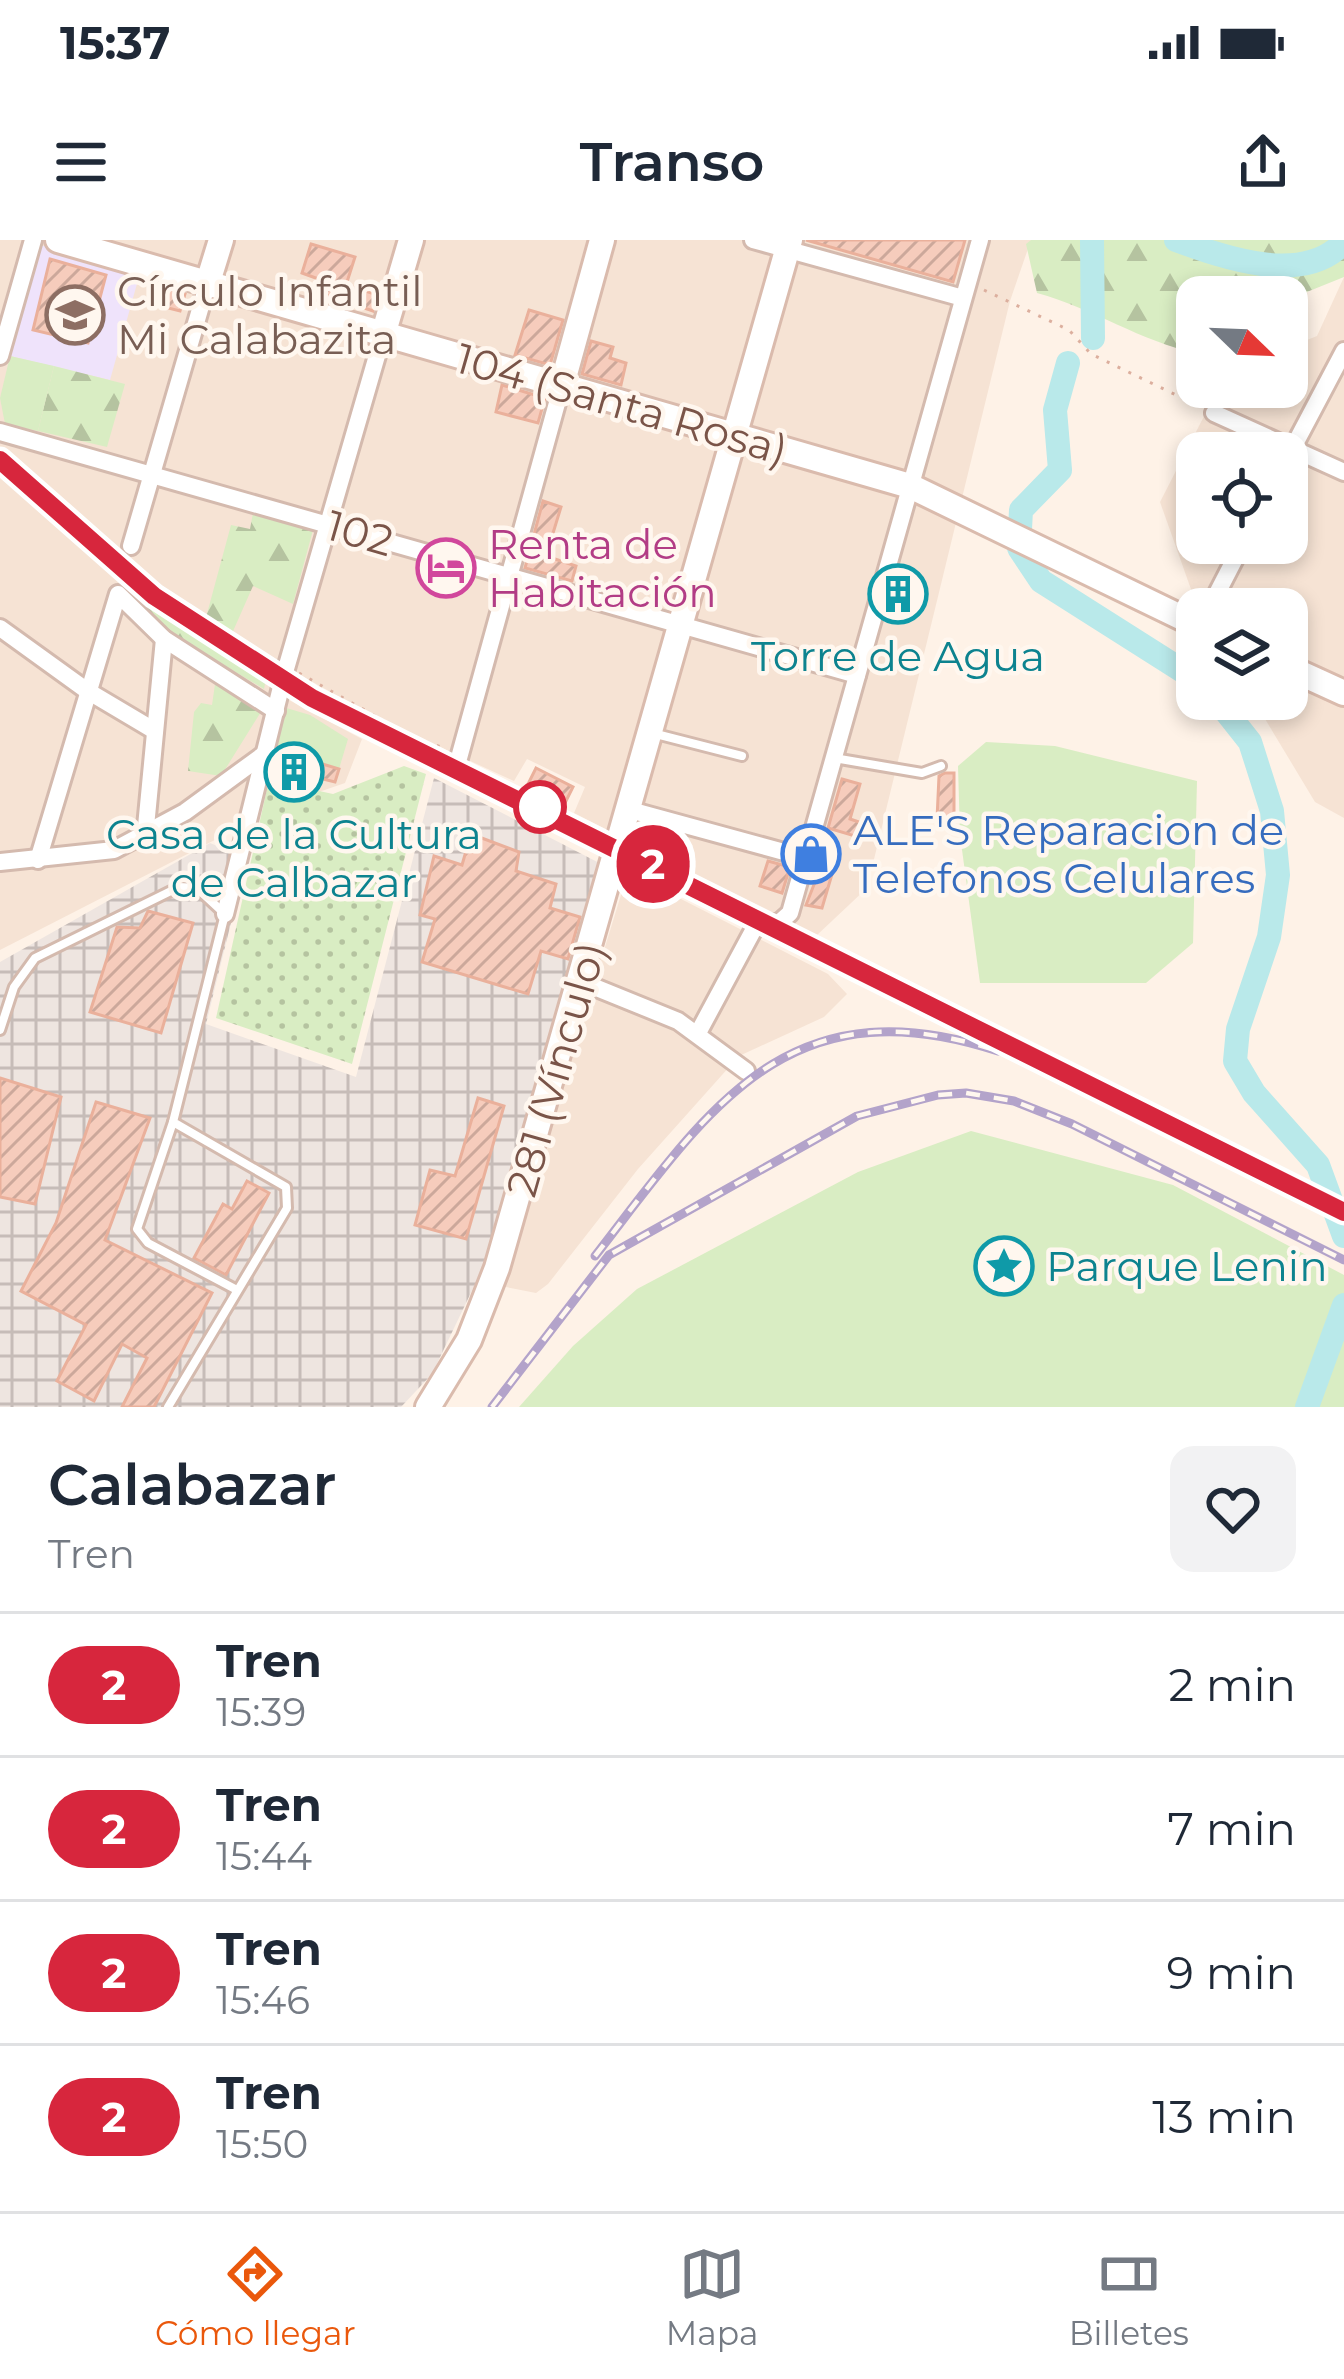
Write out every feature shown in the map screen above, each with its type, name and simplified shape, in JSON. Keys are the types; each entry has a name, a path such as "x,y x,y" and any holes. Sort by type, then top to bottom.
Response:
{"main road":[{"name":"104 (Santa Rosa)","path":"58,240 125,249 208,281 383,335 920,490 1176,615"},
{"path":"208,281 221,240"},
{"path":"383,335 412,240"},
{"path":"562,385 602,240"},
{"name":"281 (Vínculo)","path":"428,1407 469,1340 497,1268 788,245"},
{"path":"1308,677 1344,693"}],"street":[{"path":"0,356 33,240"},
{"path":"753,240 965,291"},
{"path":"698,1033 755,926 780,922 790,914 857,675 920,490 980,240"},
{"path":"131,546 208,281"},
{"path":"225,914 287,666 383,335"},
{"path":"1301,432 1344,351"},
{"path":"460,755 562,385"},
{"path":"1214,412 1251,432"},
{"name":"102","path":"0,432 857,675"},
{"path":"1308,459 1344,472"},
{"path":"38,860 118,594 164,639 275,711"},
{"path":"0,628 86,690 155,731"},
{"path":"146,837 164,639"},
{"path":"0,862 114,850 146,837 268,752"},
{"path":"630,810 806,858"},
{"path":"582,982 698,1033 746,1071"}],"lane":[{"path":"652,734 742,756"},
{"path":"833,758 922,773 941,766"},
{"path":"0,1030 14,987 35,958 179,887 197,888 225,914 173,1123 137,1228 148,1243 237,1290"},
{"path":"168,1407 287,1208 286,1187 173,1123"}],"path":[{"path":"965,291 1069,330 1091,354 1214,412"},
{"path":"118,594 131,546"},
{"path":"287,666 416,739 460,755"}],"shaded area":[{"path":"0,240 1031,240 1010,301 867,888 816,936 574,813 585,787 527,759 514,781 385,722 298,674 289,700 362,739 345,783 313,794 255,782 244,825 0,950"},
{"name":"Círculo Infantil Mi Calabazita","path":"40,245 140,273 110,380 10,356"},
{"path":"1344,277 1344,818 1315,802 1266,720 1308,720 1308,588 1191,588 1182,564 1308,564 1308,432 1196,432 1208,408 1308,408 1308,340 1317,336"},
{"path":"1176,471 1176,547 1160,502"},
{"path":"434,778 607,867 523,1128 490,1253 432,1374 401,1407 0,1407 0,962 210,843 247,858 206,1024 356,1077"},
{"path":"628,872 828,974 847,994 824,1017 739,1056 638,1169 548,1284 536,1293 501,1286"}],"green space":[{"path":"1031,240 1344,240 1344,277 1308,292 1308,276 1176,276 1176,347 1037,293 1026,244"},
{"path":"10,356 54,366 38,431 5,424 0,398"},
{"path":"54,366 125,384 107,447 38,431"},
{"path":"253,513 313,530 293,604 253,586 230,638 205,621 231,525 250,529"},
{"path":"126,575 193,629 267,674 264,689 166,631 123,590"},
{"path":"215,684 264,707 221,776 188,771 194,712 201,703 212,705"},
{"path":"283,707 310,715 348,739 339,769 277,750"},
{"path":"986,742 1055,746 1197,781 1193,943 1146,983 980,983 960,835 958,766"},
{"path":"404,766 426,774 352,1064 216,1018 269,780 333,794"},
{"name":"Parque Lenin","path":"971,1131 1173,1185 1344,1275 1344,1407 519,1407 573,1346 637,1289 858,1172"}],"building":[{"path":"806,240 965,240 953,282"},
{"path":"311,244 355,257 346,285 378,295 373,311 321,293 324,281 302,273"},
{"path":"50,259 106,275 88,343 33,330"},
{"path":"152,284 185,294 180,311 148,303"},
{"path":"529,310 563,320 550,365 515,355"},
{"path":"591,341 613,347 610,358 626,363 621,385 582,374"},
{"path":"502,385 545,398 538,423 496,412"},
{"path":"543,501 561,507 546,556 576,566 572,581 525,568"},
{"name":"Torre de Agua","path":"900,571 911,575 899,618 888,614"},
{"name":"Casa de la Cultura de Calbazar","path":"280,751 339,769 335,782 315,777 312,791 271,781"},
{"path":"536,768 573,787 564,805 527,786"},
{"path":"954,773 954,820 937,819 939,776"},
{"path":"842,779 860,784 850,819 862,823 858,837 828,828"},
{"path":"471,834 519,852 516,871 556,884 550,908 580,917 568,959 541,951 528,994 422,962 435,919 420,915 434,856 462,865"},
{"path":"824,859 835,864 822,908 806,905"},
{"path":"768,861 790,867 782,893 760,886"},
{"path":"148,911 193,923 161,1033 90,1012 117,927 140,928"},
{"path":"0,1078 61,1097 35,1204 0,1197"},
{"path":"478,1098 504,1106 466,1239 415,1225 430,1170 455,1176"},
{"path":"96,1102 150,1118 105,1240 212,1293 154,1407 122,1407 147,1358 122,1344 94,1401 57,1381 86,1325 21,1291 56,1223"},
{"path":"247,1181 269,1193 226,1275 194,1258 223,1204 232,1209"}],"waterway":[{"path":"1092,240 1093,338"},
{"path":"1176,240 1240,260 1286,265 1308,263 1344,242"},
{"path":"1068,363 1055,410 1060,470 1021,510 1019,548 1041,581 1176,667"},
{"path":"1233,720 1250,742 1272,811 1278,875 1269,937 1238,1029 1235,1061 1254,1093 1318,1165 1344,1236"},
{"path":"1307,1407 1344,1305"}],"railway":[{"path":"0,460 154,596 312,698 1344,1212"},
{"path":"595,1256 676,1152 717,1108 760,1072 807,1047 862,1033 924,1034 998,1051"},
{"path":"492,1407 609,1255 857,1116 938,1095 966,1093 1014,1101 1072,1124 1344,1260"}],"train":[{"name":"2","path":"0,460 154,596 312,698 495,784 1344,1212"}],"place":[{"name":"Círculo Infantil Mi Calabazita","path":"75,315"},
{"name":"Renta de Habitación","path":"446,568"},
{"name":"Torre de Agua","path":"898,594"},
{"name":"Casa de la Cultura de Calbazar","path":"294,772"},
{"name":"ALE'S Reparacion de Telefonos Celulares","path":"811,854"},
{"name":"Parque Lenin","path":"1004,1266"}]}
